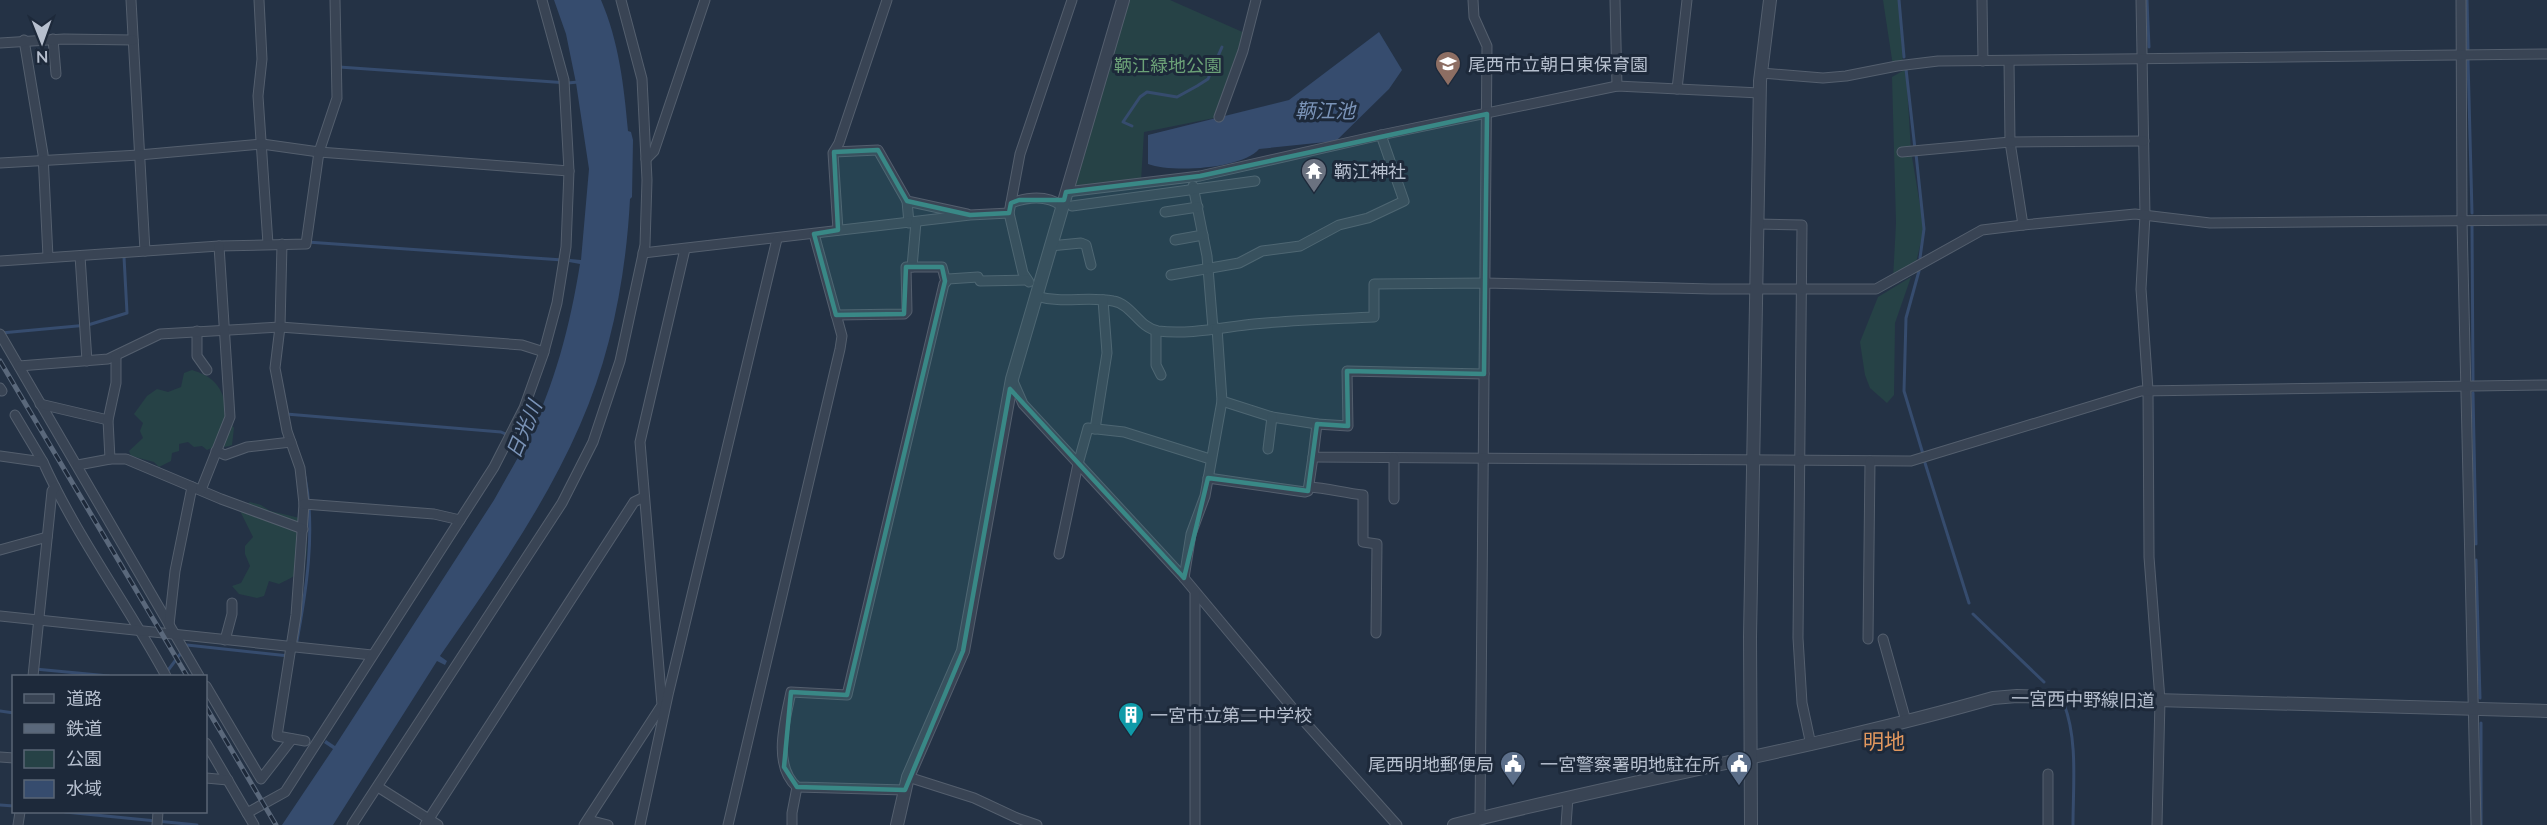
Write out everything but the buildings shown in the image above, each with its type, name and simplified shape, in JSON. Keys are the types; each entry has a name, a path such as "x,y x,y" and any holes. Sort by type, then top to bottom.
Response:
{"street":[{"path":"131,0 146,251"},
{"path":"259,0 262,59 258,96 268,244"},
{"path":"0,261 219,246 306,244 319,152 337,98 335,0"},
{"path":"247,813 285,792 494,467 524,408 544,352 557,303 566,247 569,171 564,80 542,0"},
{"path":"352,825 551,522 593,442 620,361 643,253 647,191 642,79 621,0"},
{"path":"646,159 654,151 705,0"},
{"path":"838,230 834,152 887,0"},
{"path":"1072,0 1020,154 1009,213 1023,273 1037,293 1059,301 1119,302 1143,324 1156,331 1175,332 1286,321 1374,317 1374,284 1876,289 1982,230 2135,214 2210,224 2547,220"},
{"path":"897,825 906,784 963,651 1012,379 1050,246 1067,206 1066,192 1123,0"},
{"path":"1219,117 1243,51 1256,0"},
{"path":"1473,0 1474,17 1487,46 1480,818"},
{"path":"1615,0 1617,86"},
{"path":"1677,89 1688,0"},
{"path":"1751,825 1750,637 1760,93 1770,0"},
{"path":"1982,0 1983,61"},
{"path":"2141,0 2144,59 2145,215 2141,289 2148,390 2149,557 2160,700 2157,825"},
{"path":"2461,0 2462,221 2476,825"},
{"path":"0,43 53,39 133,40"},
{"path":"53,39 56,74"},
{"path":"24,40 37,114 48,257"},
{"path":"1761,72 1823,78 1938,61 2547,54"},
{"path":"2009,61 2010,142 2023,225"},
{"path":"1066,192 1191,177 1617,86 1760,93"},
{"path":"1171,275 1239,264 1262,251 1300,246 1339,225 1368,218 1404,201 1382,135"},
{"path":"1902,152 2010,142 2144,141"},
{"path":"0,163 139,155 262,144 319,152 569,171"},
{"path":"834,152 878,150 907,201 912,222 912,267"},
{"path":"1184,578 1191,534 1205,495 1221,400 1208,270 1191,177"},
{"path":"1011,203 1037,198 1052,199 1067,206 1255,181"},
{"path":"907,201 970,215"},
{"path":"1165,212 1198,207"},
{"path":"643,253 970,215 1009,213"},
{"path":"1757,224 1802,225 1798,638 1802,703 1811,745"},
{"path":"728,825 842,336 814,234"},
{"path":"1175,240 1203,235"},
{"path":"640,825 664,706 777,239"},
{"path":"1050,246 1081,243 1086,245 1091,265"},
{"path":"282,244 280,327 275,368 291,442 300,468 304,504 292,646 277,736 305,741"},
{"path":"169,625 175,572 197,489 230,417 219,246"},
{"path":"608,825 586,822 664,706 640,442 685,249"},
{"path":"80,256 87,360"},
{"path":"836,315 904,314 907,311 906,267 942,267 946,282 847,695 791,692 782,752 788,780 796,787 906,784 974,798 1037,825"},
{"path":"946,282 948,279 978,277 980,281 1027,280"},
{"path":"1095,429 1107,354 1103,300"},
{"path":"19,366 108,359 160,334 280,327 522,345 544,352"},
{"path":"197,331 197,356 207,370"},
{"path":"1156,331 1156,365 1161,375"},
{"path":"1,336 199,675"},
{"path":"110,459 108,420 114,393 116,356"},
{"path":"1221,400 1272,417 1348,426 1347,371 1484,374"},
{"path":"1012,379 1023,404 1184,578 1195,594 1295,711 1397,825"},
{"path":"1313,457 1911,461 2148,390 2547,385"},
{"path":"40,404 108,420"},
{"path":"15,415 165,675"},
{"path":"1268,449 1272,417"},
{"path":"1208,478 1308,491 1317,424"},
{"path":"1059,554 1078,464 1088,429 1135,435 1210,459"},
{"path":"216,451 225,455 248,447 291,442"},
{"path":"0,456 43,462"},
{"path":"1394,499 1395,458"},
{"path":"78,465 110,459 126,459 197,489 303,528"},
{"path":"1868,639 1870,461"},
{"path":"33,675 52,491 55,487"},
{"path":"1308,487 1330,488 1337,492 1363,495 1363,542 1377,544 1376,633"},
{"path":"427,822 634,502 644,497"},
{"path":"304,504 434,514 460,520"},
{"path":"0,550 47,537"},
{"path":"1195,594 1197,719 1195,825"},
{"path":"225,640 232,614 232,603"},
{"path":"0,616 372,655"},
{"path":"1883,639 1906,721"},
{"path":"207,688 261,779 292,739"},
{"name":"一宮西中野線旧道","path":"1454,825 1811,745 1993,698 2018,696 2547,711"},
{"path":"1197,719 1295,711"},
{"path":"207,745 254,825"},
{"path":"2048,774 2048,825"},
{"path":"207,778 228,780"},
{"path":"378,786 427,822 438,825"},
{"path":"792,825 796,787"},
{"path":"1566,825 1568,798"}],"highlighted area":[{"path":"1487,114 1484,374 1347,371 1348,426 1317,424 1308,491 1208,478 1184,578 1010,389 963,651 905,790 797,787 784,767 791,692 847,695 945,281 942,267 906,267 904,314 836,315 814,234 838,230 834,152 878,150 907,201 970,215 1009,213 1011,203 1019,200 1064,200 1066,192 1200,176"}],"green space":[{"name":"鞆江緑地公園","path":"1123,0 1170,0 1247,34 1219,117 1144,132 1141,182 1066,192"},
{"path":"1883,0 1899,0 1903,65 1893,66"},
{"path":"1906,69 1911,151 1924,229 1915,267 1893,279 1896,223 1892,77"},
{"path":"1911,277 1895,323 1894,395 1887,403 1870,388 1865,375 1860,342 1878,297"},
{"path":"192,370 210,378 221,392 229,420 234,428 232,445 207,450 202,446 194,447 188,442 179,444 179,451 172,453 171,461 159,467 154,462 131,456 129,451 143,438 140,431 143,423 134,414 147,396 157,389 168,392 181,387 184,373"},
{"path":"250,502 270,511 300,518 307,546 305,561 299,572 279,584 269,581 264,596 257,598 239,594 232,586 241,583 250,566 245,554 245,546 253,537 240,511"}],"water":[{"path":"554,0 601,0 616,48 628,131 631,132 633,140 632,197 621,286 600,371 580,425 534,515 440,656 447,661 445,665 437,661 333,825 282,825 333,749 324,743 326,740 335,746 494,500 525,445 516,440 517,437 527,441 546,398 566,332 580,264 569,262 570,259 581,260 589,169 566,34"},
{"name":"鞆江池","path":"1379,32 1402,70 1389,89 1336,141 1259,149 1250,156 1223,165 1173,168 1148,164 1148,135 1289,100"}],"waterway":[{"path":"1899,0 1904,57"},
{"path":"2147,0 2149,47"},
{"path":"2467,0 2468,49"},
{"path":"1132,126 1123,122 1140,97 1147,92 1177,97 1197,86 1208,79 1222,47"},
{"path":"2468,60 2472,213"},
{"path":"339,67 578,82"},
{"path":"1906,69 1915,149"},
{"path":"1916,154 1924,229 1920,258"},
{"path":"2472,226 2473,380"},
{"path":"307,242 563,260"},
{"path":"1,333 88,325 127,313 124,257"},
{"path":"1919,271 1906,318 1904,391 1923,454"},
{"path":"2473,393 2476,544"},
{"name":"日光川","path":"286,414 501,432 519,440"},
{"path":"1925,463 1969,603"},
{"path":"296,646 310,540 305,477"},
{"path":"2476,560 2480,698"},
{"path":"1973,614 2044,682"},
{"path":"166,673 187,645 289,656"},
{"path":"35,669 98,675"},
{"path":"2064,704 2073,748 2073,825"},
{"path":"0,711 12,713"},
{"path":"2481,723 2481,825"},
{"path":"0,805 12,806"},
{"path":"75,813 197,825"}],"railway":[{"path":"0,361 186,675"},
{"path":"207,709 276,825"}],"place":[{"name":"尾西市立朝日東保育園","path":"1448,87"},
{"name":"鞆江神社","path":"1314,194"},
{"name":"一宮市立第二中学校","path":"1131,738"},
{"name":"尾西明地郵便局","path":"1513,787"},
{"name":"一宮警察署明地駐在所","path":"1739,787"}],"district":[{"name":"明地","path":"1884,740"}]}
